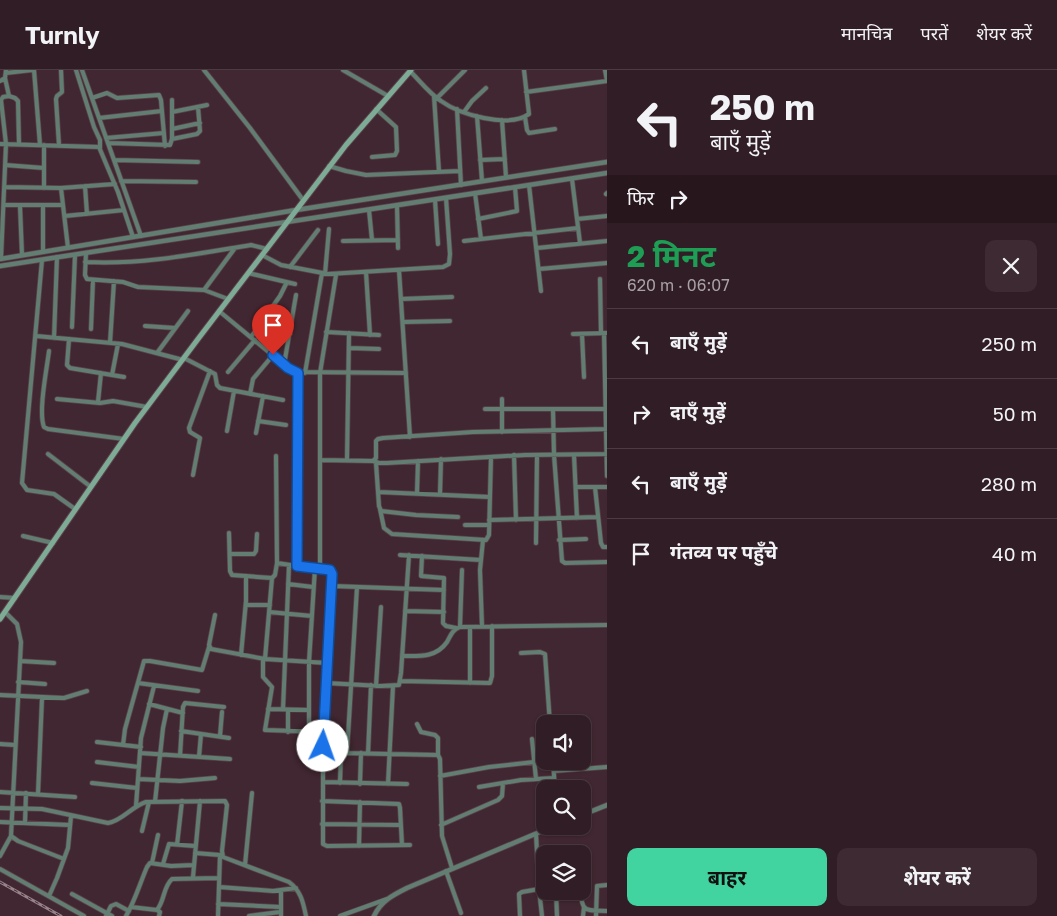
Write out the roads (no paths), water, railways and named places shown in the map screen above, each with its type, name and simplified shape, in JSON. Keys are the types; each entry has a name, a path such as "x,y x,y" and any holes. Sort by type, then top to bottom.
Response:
{"main road":[{"path":"0,619 147,407 329,166 411,70"}],"street":[{"path":"0,82 6,74 33,70 42,145 44,188"},
{"path":"60,145 56,98 62,92 61,70"},
{"path":"76,70 100,140 100,148 115,184 133,237"},
{"path":"82,70 141,236"},
{"path":"204,70 303,200"},
{"path":"411,70 436,97 457,109 477,116 502,120 525,117 529,114 524,70"},
{"path":"439,172 436,97 465,70"},
{"path":"526,92 564,89 607,82 605,70"},
{"path":"346,71 388,96"},
{"path":"6,74 9,96"},
{"path":"464,112 472,100 486,88"},
{"path":"92,98 107,93 117,98 158,94 160,97 165,146"},
{"path":"19,144 18,101 16,98 9,96 2,98 0,104 6,144 1,259 607,162"},
{"path":"107,140 165,146 171,144 172,100"},
{"path":"172,112 208,105"},
{"path":"172,139 199,133 198,107"},
{"path":"372,157 395,155 397,151 396,127 376,109"},
{"path":"457,109 461,185"},
{"path":"99,118 162,112"},
{"path":"477,116 482,181"},
{"path":"525,117 529,133 555,129"},
{"path":"502,120 506,177"},
{"path":"172,129 200,123"},
{"path":"107,140 164,132"},
{"path":"0,144 97,146 100,148"},
{"path":"480,160 505,159"},
{"path":"114,160 198,162"},
{"path":"5,165 44,168"},
{"path":"329,166 361,175 460,172"},
{"path":"0,266 607,173"},
{"path":"572,178 580,244"},
{"path":"121,181 196,182"},
{"path":"4,187 62,188 115,184"},
{"path":"529,185 541,291"},
{"path":"85,186 87,214"},
{"path":"478,219 515,212 518,209 515,187"},
{"path":"62,188 68,248"},
{"path":"476,193 481,239"},
{"path":"262,255 281,265 324,274 444,266 449,264 450,254 446,198"},
{"path":"435,200 438,244"},
{"path":"4,206 63,206"},
{"path":"20,206 22,255"},
{"path":"43,206 43,252"},
{"path":"397,206 398,248"},
{"path":"65,216 124,210"},
{"path":"369,210 372,240"},
{"path":"577,219 607,216"},
{"path":"464,241 578,228"},
{"path":"305,373 324,274 329,229"},
{"path":"290,267 318,230"},
{"path":"343,241 398,240"},
{"path":"537,248 607,241"},
{"path":"86,262 116,264 139,262 257,245 267,249"},
{"path":"204,290 235,248"},
{"path":"86,253 86,278 138,286 204,290 228,299"},
{"path":"72,328 75,255"},
{"path":"54,338 57,258"},
{"path":"42,260 22,483 29,490 54,494 76,509"},
{"path":"539,270 607,263"},
{"path":"399,270 410,437"},
{"path":"366,272 370,335"},
{"path":"248,273 295,284"},
{"path":"309,732 309,662 313,587 317,569 319,509 320,373 336,274"},
{"path":"600,279 606,367 607,476"},
{"path":"91,329 93,280"},
{"path":"110,343 114,281"},
{"path":"251,337 282,293 287,282"},
{"path":"284,364 296,295"},
{"path":"401,299 452,297"},
{"path":"157,353 188,311"},
{"path":"219,311 292,371 298,373 406,373"},
{"path":"267,314 290,334"},
{"path":"403,322 450,321"},
{"path":"145,326 175,328"},
{"path":"326,332 379,335"},
{"path":"574,334 604,333"},
{"path":"347,460 349,334"},
{"path":"582,334 584,377"},
{"path":"36,336 118,344 183,359 216,375 218,387 283,400"},
{"path":"69,339 68,367 124,377"},
{"path":"228,372 255,340"},
{"path":"112,375 118,344"},
{"path":"349,348 380,349"},
{"path":"49,350 42,404 44,427 124,439"},
{"path":"250,394 253,380 273,355"},
{"path":"193,475 200,438 190,432 189,428 210,371"},
{"path":"98,402 101,373"},
{"path":"297,566 298,373"},
{"path":"226,431 234,391"},
{"path":"256,433 262,396"},
{"path":"57,398 98,402 113,401 147,407"},
{"path":"502,399 502,432"},
{"path":"485,409 606,409"},
{"path":"553,409 558,518 563,562 607,562"},
{"path":"258,421 286,425"},
{"path":"491,457 489,522 486,540 392,534 384,528 375,462 378,439 502,432 606,429"},
{"path":"48,454 91,487"},
{"path":"320,460 375,462 607,454"},
{"path":"536,543 538,519 537,455"},
{"path":"574,455 577,518"},
{"path":"276,456 277,563 275,575 272,578 264,659 263,677 272,685 265,730 324,732"},
{"path":"514,456 516,520"},
{"path":"440,494 441,459"},
{"path":"417,493 418,461"},
{"path":"576,487 607,488"},
{"path":"595,487 602,545 607,547"},
{"path":"378,492 490,497"},
{"path":"380,509 386,512 458,517"},
{"path":"465,525 516,520 598,517"},
{"path":"229,533 230,573 233,575 272,578"},
{"path":"230,554 254,554 256,551 257,534"},
{"path":"23,536 53,543"},
{"path":"560,540 586,539"},
{"path":"482,626 481,560 483,540"},
{"path":"400,555 481,560"},
{"path":"326,683 399,685 409,556"},
{"path":"422,556 421,576 444,578 444,625 458,627 607,625"},
{"path":"277,563 332,572 323,749 322,841 326,846 410,845"},
{"path":"283,710 289,565"},
{"path":"402,656 431,655 445,644 458,627 462,570"},
{"path":"241,655 246,604 246,576"},
{"path":"288,584 313,587"},
{"path":"332,586 444,590"},
{"path":"347,753 357,587"},
{"path":"0,597 15,598"},
{"path":"246,604 270,605"},
{"path":"368,754 380,607"},
{"path":"405,611 444,612"},
{"path":"0,856 11,836 21,642 19,630 13,619 5,612"},
{"path":"269,612 312,616"},
{"path":"123,744 143,663 147,660 202,670 209,647 215,615"},
{"path":"400,681 492,682 492,626"},
{"path":"470,627 470,683"},
{"path":"209,647 264,659 327,663"},
{"path":"521,654 540,652 545,654 549,715"},
{"path":"20,661 54,663"},
{"path":"18,682 45,684"},
{"path":"138,683 198,691"},
{"path":"136,806 142,732 154,686"},
{"path":"388,784 393,686"},
{"path":"0,695 64,698 87,691"},
{"path":"38,794 42,698"},
{"path":"180,756 184,705 187,703 224,707"},
{"path":"149,704 183,713"},
{"path":"155,802 162,733 167,709"},
{"path":"268,709 309,710"},
{"path":"288,710 288,732"},
{"path":"220,736 222,712"},
{"path":"417,724 421,732 435,735 438,738 442,836 452,868"},
{"path":"181,731 229,738"},
{"path":"199,757 201,734"},
{"path":"532,739 536,779"},
{"path":"97,742 141,747"},
{"path":"0,744 15,745"},
{"path":"323,749 327,752 438,755"},
{"path":"340,783 341,752"},
{"path":"140,753 230,759"},
{"path":"360,784 361,753"},
{"path":"97,762 139,767"},
{"path":"440,776 489,767 534,762"},
{"path":"479,787 554,778 554,771 607,767"},
{"path":"138,779 188,781 214,778"},
{"path":"322,782 407,784"},
{"path":"92,783 138,788"},
{"path":"441,825 498,800 502,796 503,783"},
{"path":"0,792 75,797"},
{"path":"24,823 26,793"},
{"path":"245,865 252,793"},
{"path":"193,877 200,800"},
{"path":"177,845 182,801"},
{"path":"0,808 42,809 71,816 113,822 136,806 149,802 223,801 228,804 221,855 218,916"},
{"path":"322,801 399,804 402,845"},
{"path":"142,831 149,802"},
{"path":"359,846 360,802"},
{"path":"591,811 607,805"},
{"path":"48,896 68,848 71,816"},
{"path":"0,822 70,825"},
{"path":"322,824 401,825"},
{"path":"340,916 387,899 452,868 536,834"},
{"path":"152,863 158,835"},
{"path":"11,836 64,858"},
{"path":"163,864 168,845 195,846"},
{"path":"195,853 221,855 284,880 296,888 302,900 306,916"},
{"path":"126,916 147,866 152,863 194,865"},
{"path":"0,869 84,916"},
{"path":"446,871 461,913"},
{"path":"157,910 163,902 166,886 170,880 193,877 219,878"},
{"path":"596,916 597,886 607,886"},
{"path":"219,887 280,890 296,888"},
{"path":"249,916 280,914 280,890"},
{"path":"520,916 519,894 536,890"},
{"path":"72,894 108,915 111,906 116,904 130,909 157,910"},
{"path":"374,916 387,899"},
{"path":"540,900 542,916"},
{"path":"556,900 557,916"},
{"path":"581,900 581,903 588,910 607,911"},
{"path":"218,904 280,907"},
{"path":"583,916 584,907"},
{"path":"157,910 160,912 159,916"}],"railway":[{"path":"0,882 61,916"}]}
